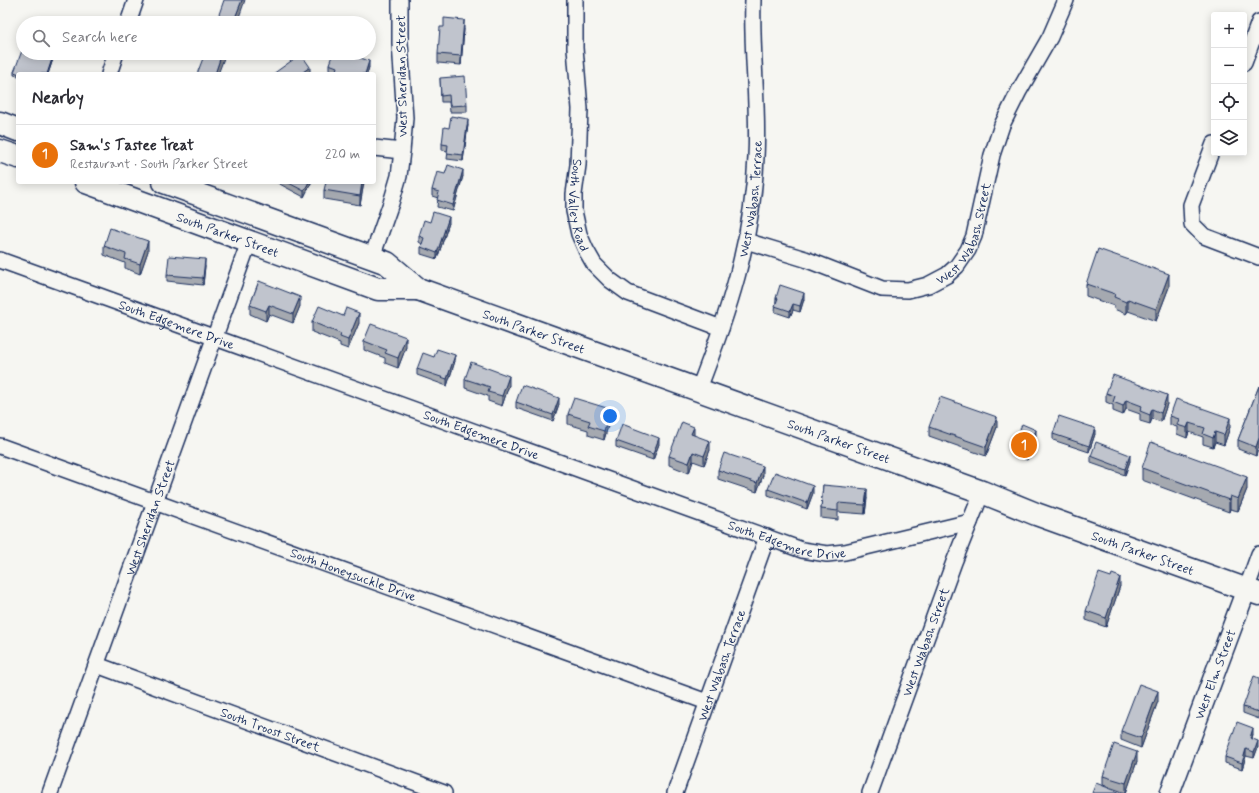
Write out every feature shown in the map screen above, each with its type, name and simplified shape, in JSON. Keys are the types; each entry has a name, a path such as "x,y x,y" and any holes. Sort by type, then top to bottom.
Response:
{"highway":[{"path":"0,123 16,129"},
{"path":"0,151 16,156"},
{"name":"South Parker Street","path":"91,184 378,289 418,289"},
{"name":"South Parker Street","path":"169,184 387,263 418,289 982,492 1036,514 1253,592"}],"street":[{"path":"130,16 136,0"},
{"name":"West Sheridan Street","path":"372,258 399,176 402,151 405,118 400,43 400,0"},
{"name":"South Valley Road","path":"576,0 575,48 580,109 578,165 574,194 574,211 579,234 586,250 594,264 610,280 628,292 721,328"},
{"name":"West Wabash Terrace","path":"698,391 734,291 746,241 753,198 756,157 756,119 753,68 753,0"},
{"name":"West Wabash Street","path":"746,241 805,259 882,289 908,290 928,285 947,274 960,261 968,250 974,236 992,155 1002,125 1019,91 1050,37 1066,0"},
{"path":"1247,55 1259,22"},
{"path":"110,72 114,60"},
{"name":"West Sheridan Street","path":"376,148 402,151"},
{"path":"1211,152 1191,205 1192,224 1204,236 1259,257"},
{"name":"West Sheridan Street","path":"50,793 250,242"},
{"name":"South Edgemere Drive","path":"0,260 802,550 827,554 845,552 970,522"},
{"name":"South Honeysuckle Drive","path":"0,446 708,702"},
{"name":"West Wabash Street","path":"870,793 982,492"},
{"name":"West Wabash Terrace","path":"675,793 767,537"},
{"name":"West Elm Street","path":"1170,793 1253,592 1259,554"},
{"name":"South Troost Street","path":"97,665 426,790 444,793"}],"building":[{"path":"224,0 242,0 236,16 218,16"},
{"path":"444,18 464,20 461,56 438,54 440,27 444,27"},
{"path":"18,60 52,60 48,72 14,72"},
{"path":"202,60 220,60 216,72 198,72"},
{"path":"293,60 305,60 310,67 303,72 276,72"},
{"path":"330,60 369,61 366,72 335,72 337,67 329,64"},
{"path":"465,76 467,105 450,106 449,95 441,96 440,78"},
{"path":"451,116 468,119 463,155 447,153 448,145 442,144 444,127 449,128"},
{"path":"448,165 463,170 453,205 437,200 439,192 432,190 437,172 445,174"},
{"path":"291,184 308,184 304,191"},
{"path":"326,184 362,184 360,196 324,190"},
{"path":"433,212 449,217 437,253 421,247 424,238 419,236 424,220 430,222"},
{"path":"110,228 148,241 140,264 125,259 126,254 104,246"},
{"path":"1098,249 1169,274 1156,309 1128,299 1126,302 1114,297 1115,294 1086,284"},
{"path":"169,256 205,259 203,278 167,275"},
{"path":"259,281 300,297 293,314 269,305 266,311 250,305"},
{"path":"780,285 804,293 800,306 793,304 790,311 775,306"},
{"path":"319,306 343,316 346,308 359,313 348,340 340,337 341,334 312,322"},
{"path":"371,324 406,337 398,358 385,353 387,350 364,341"},
{"path":"437,349 455,355 447,379 417,369 423,353 434,357"},
{"path":"471,362 509,376 502,396 488,392 490,387 465,379"},
{"path":"1113,375 1167,395 1161,413 1152,409 1150,415 1140,411 1142,406 1126,400 1123,406 1113,402 1115,396 1106,393"},
{"path":"522,385 559,398 553,415 516,402"},
{"path":"1259,386 1259,438 1256,447 1238,440"},
{"path":"940,397 997,417 986,447 929,427"},
{"path":"574,398 610,409 604,431 588,426 590,421 568,414"},
{"path":"1176,399 1230,418 1224,435 1215,432 1213,438 1203,434 1205,428 1189,423 1187,428 1177,425 1179,419 1170,416"},
{"path":"1059,416 1095,428 1089,446 1053,434"},
{"path":"682,422 694,427 691,434 710,441 704,456 693,452 689,463 669,456"},
{"path":"622,424 659,438 653,454 616,441"},
{"path":"1022,424 1036,430 1027,454 1013,448"},
{"path":"1096,442 1130,455 1125,469 1091,456"},
{"path":"1151,442 1247,477 1238,499 1230,496 1229,500 1142,468"},
{"path":"724,453 763,466 757,483 718,470"},
{"path":"775,472 813,486 807,503 768,489"},
{"path":"823,485 867,489 865,505 838,503 838,511 821,509"},
{"path":"1099,573 1111,577 1112,574 1120,577 1106,618 1086,611"},
{"path":"1254,676 1259,678 1259,712 1243,707"},
{"path":"1139,684 1158,691 1141,738 1121,731"},
{"path":"1237,722 1253,728 1250,738 1258,741 1254,752 1246,749 1242,763 1225,757"},
{"path":"1114,744 1137,752 1126,783 1103,776"},
{"path":"1096,783 1121,793 1092,793"}],"place":[{"name":"Sam's Tastee Treat","path":"1024,445"}]}
